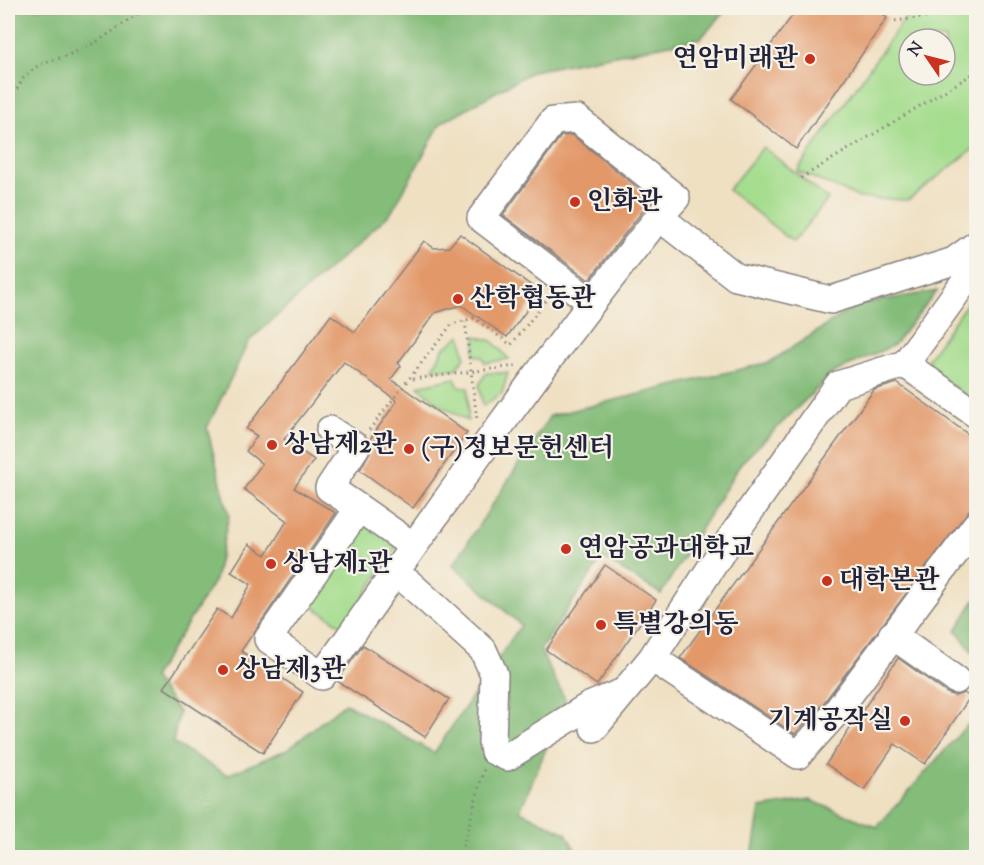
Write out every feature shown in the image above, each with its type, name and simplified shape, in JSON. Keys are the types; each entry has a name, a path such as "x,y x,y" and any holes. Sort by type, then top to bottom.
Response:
{"lane":[{"path":"359,508 268,639 322,676 413,546 591,302 676,198 577,119 553,121 481,218 591,302"},
{"path":"659,218 736,278 831,300 954,261 976,245"},
{"path":"594,728 652,658 722,551 838,385 905,364 976,266"},
{"path":"905,364 976,414"},
{"path":"330,430 356,447 329,488 413,546"},
{"path":"652,658 798,755 834,715 976,525"},
{"path":"409,583 483,650 494,674 492,742 494,751 507,757 589,706 625,691"},
{"path":"892,635 956,680"}],"path":[{"path":"8,105 24,77 39,65 69,55 100,40 146,8"},
{"path":"895,21 976,10"},
{"path":"801,178 976,72"},
{"path":"356,447 452,324 474,318 511,345 562,280"},
{"path":"465,321 480,453"},
{"path":"411,379 547,362"},
{"path":"460,858 483,770 494,751"}],"green space":[{"path":"8,8 728,8 701,38 533,71 441,123 391,213 249,341 207,428 229,515 215,580 153,678 179,712 173,743 227,775 288,749 345,703 434,753 521,625 453,565 550,416 770,362 859,304 937,291 894,345 833,373 741,463 661,594 602,558 540,650 566,701 520,811 566,833 579,857 8,857"},
{"path":"912,8 976,8 976,147 908,200 860,198 797,171 897,29 897,87 957,87 957,27 899,27"},
{"path":"763,147 828,199 793,242 728,190"},
{"path":"976,290 976,402 930,371 928,359"},
{"path":"461,335 465,357 456,369 433,369 443,349"},
{"path":"476,336 492,341 509,359 485,363 482,357 474,355"},
{"path":"486,373 508,373 502,393 483,406 479,385"},
{"path":"455,378 458,386 468,388 468,421 440,405 418,386"},
{"path":"360,521 397,546 344,627 306,602"},
{"path":"976,598 976,657 956,630"},
{"path":"976,715 976,857 752,857 760,808 810,800 877,827"}],"building":[{"name":"연암미래관","path":"798,8 878,8 887,18 796,149 731,99"},
{"name":"인화관","path":"572,135 652,199 589,280 503,215 561,136"},
{"path":"460,234 540,292 507,337 461,305 435,313 398,363 401,366 391,379 467,433 413,508 360,470 372,448 370,439 397,401 344,362 284,439 314,460 294,488 336,513 241,651 303,692 263,753 164,688 217,609 231,618 251,584 231,572 249,544 266,555 287,521 244,489 262,464 246,451 257,436 246,429 331,315 355,332 424,241 434,248 449,247"},
{"name":"대학본관","path":"897,383 976,440 976,501 822,705 795,734 680,658 874,390"},
{"name":"특별강의동","path":"605,565 656,600 597,685 546,650"},
{"path":"363,645 449,699 425,737 337,681"},
{"name":"기계공작실","path":"898,658 947,693 955,696 964,693 970,697 925,764 895,744 864,790 826,764"}],"place":[{"name":"연암미래관","path":"810,59"},
{"name":"인화관","path":"575,202"},
{"name":"산학협동관","path":"458,299"},
{"name":"상남제2관","path":"272,445"},
{"name":"(구)정보문헌센터","path":"409,449"},
{"name":"연암공과대학교","path":"566,549"},
{"name":"상남제1관","path":"271,564"},
{"name":"대학본관","path":"827,581"},
{"name":"특별강의동","path":"601,625"},
{"name":"상남제3관","path":"223,670"},
{"name":"기계공작실","path":"905,721"}]}
